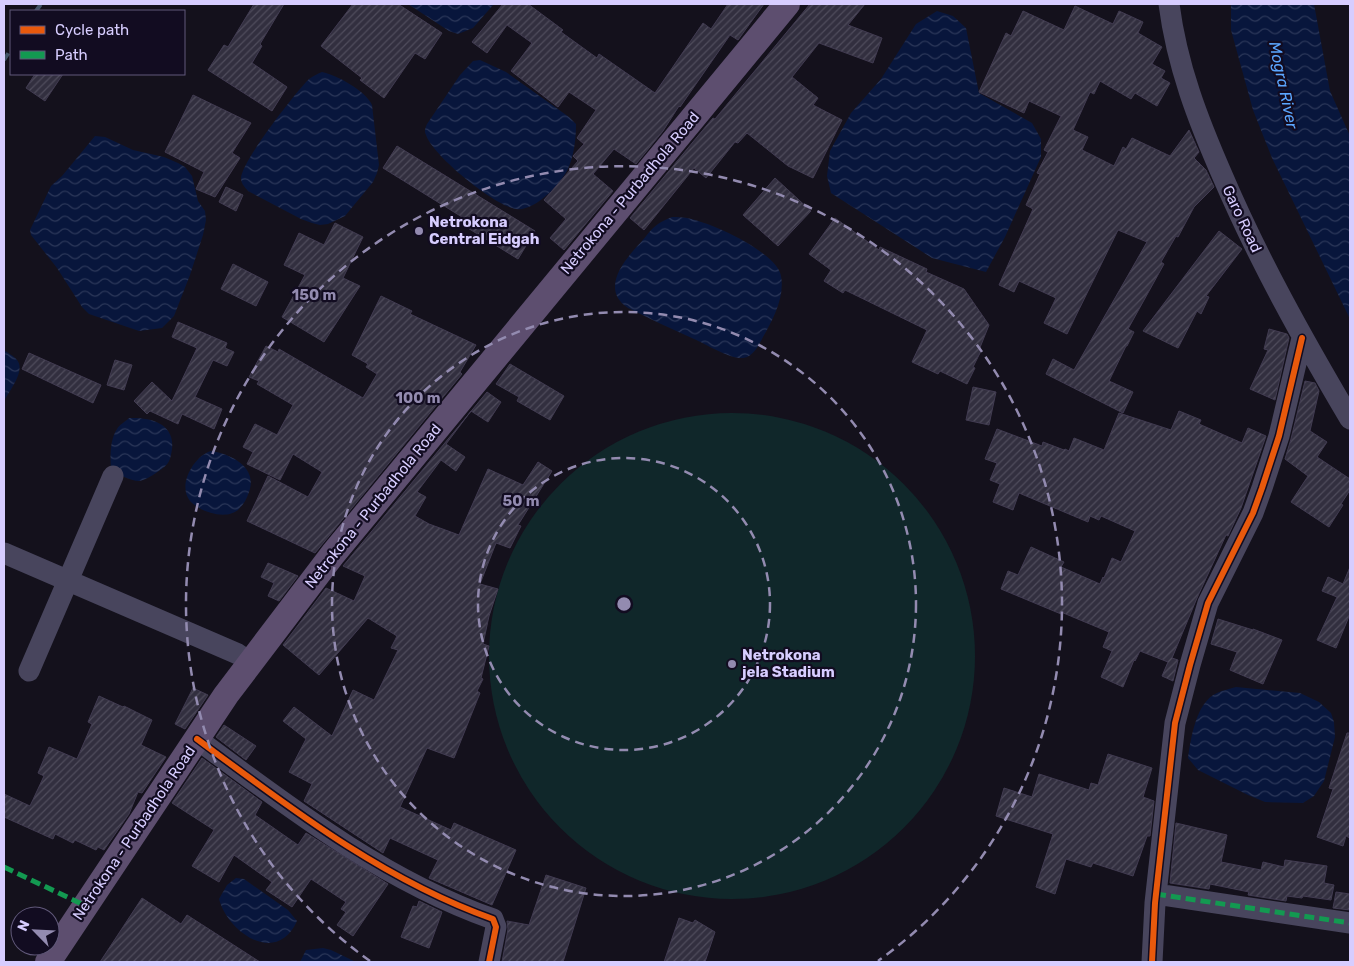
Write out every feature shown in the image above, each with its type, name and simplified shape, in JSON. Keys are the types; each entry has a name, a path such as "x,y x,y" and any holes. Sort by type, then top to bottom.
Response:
{"main road":[{"name":"Netrokona - Purbadhola Road","path":"48,962 226,695 333,554 787,4"}],"street":[{"name":"Garo Road","path":"1169,4 1179,58 1201,128 1243,225 1302,338 1350,420"},
{"path":"1152,962 1156,894 1175,724 1208,603 1253,513 1262,488 1278,436 1302,338"},
{"path":"29,670 113,476"},
{"path":"4,553 238,654"},
{"path":"197,739 323,831 422,888 463,908 493,919 496,926 489,962"},
{"path":"1156,894 1350,923"}],"green space":[{"name":"Netrokona jela Stadium","path":"732,413 756,414 779,418 803,423 825,431 867,454 904,484 934,521 957,563 965,585 970,609 974,632 974,680 970,703 965,727 957,749 934,791 904,828 867,858 825,881 803,889 779,894 756,898 732,899 708,898 685,894 661,889 639,881 597,858 560,828 530,791 507,749 499,727 494,703 490,680 489,656 490,632 494,609 499,585 507,563 530,521 560,484 597,454 639,431 661,423 685,418 708,414"}],"water":[{"path":"408,4 494,4 473,28 458,34 449,31"},
{"name":"Mogra River","path":"1231,4 1314,4 1330,91 1350,136 1350,319 1272,158 1253,110 1231,30"},
{"path":"937,11 953,16 966,28 979,93 1032,123 1041,139 1041,157 1005,237 986,272 932,258 831,193 827,176 830,151 851,113 881,79 916,24"},
{"path":"480,60 506,72 576,124 575,142 568,169 546,196 523,209 506,206 480,190 440,155 425,134 427,124 460,75 473,61"},
{"path":"322,72 350,84 369,100 372,105 379,165 373,182 345,216 328,224 320,225 301,219 248,191 242,184 241,178 250,157 282,112 309,79"},
{"path":"95,136 105,137 133,150 164,157 185,167 192,176 198,201 205,211 206,220 203,235 190,275 174,316 162,328 139,331 89,314 31,235 30,230 51,186 62,176"},
{"path":"672,217 697,221 726,232 756,248 777,267 782,284 780,300 758,347 747,357 737,358 725,354 628,308 620,300 616,292 615,283 622,265 654,228"},
{"path":"4,350 17,360 19,370 16,381 4,401"},
{"path":"129,418 145,419 160,423 170,433 172,440 172,449 168,463 150,477 139,481 128,479 111,469 113,438 118,428"},
{"path":"211,451 227,455 241,463 250,475 249,492 244,503 234,513 221,515 207,512 194,505 186,494 186,479 193,465"},
{"path":"1236,687 1300,693 1319,702 1331,713 1335,737 1324,781 1314,796 1303,803 1265,802 1198,770 1188,758 1196,721 1204,704 1217,693"},
{"path":"236,878 244,879 288,910 297,921 288,934 278,941 266,943 254,940 242,933 232,923 224,912 219,899 227,885"},
{"path":"323,948 356,962 300,962 306,950"}],"building":[{"path":"254,4 284,4 260,44 262,46 252,63 287,87 272,111 208,70 224,45 228,47"},
{"path":"353,4 398,4 442,33 425,59 415,53 384,98 321,46"},
{"path":"503,4 528,4 563,30 561,32 597,58 599,54 655,93 703,23 711,29 728,4 764,4 738,40 730,35 663,131 636,164 614,149 593,174 613,191 564,250 550,238 566,219 544,200 578,161 573,156 584,144 577,138 596,110 569,92 558,107 511,71 532,43 507,25 487,53 472,42"},
{"path":"810,4 865,4 848,25 882,38 873,63 819,43 792,77 818,98 813,105 842,120 813,178 788,166 747,133 738,143 735,142 706,178 694,168 644,230 630,218"},
{"path":"1075,6 1113,24 1119,11 1143,22 1138,33 1162,47 1152,64 1165,71 1161,78 1170,83 1157,106 1135,93 1131,99 1100,81 1094,94 1090,92 1073,130 1088,137 1082,150 1114,166 1123,147 1126,149 1132,138 1170,156 1189,130 1199,152 1194,158 1206,170 1214,187 1194,207 1178,237 1176,236 1161,262 1164,264 1128,329 1134,332 1109,381 1133,392 1123,413 1046,374 1053,359 1074,370 1147,242 1118,230 1067,334 1044,323 1056,298 1019,281 1014,292 999,285 1033,209 1026,205 1040,174 1037,173 1048,152 1044,150 1061,116 1029,101 1024,113 979,92 1006,33 1011,36 1023,11 1064,30"},
{"path":"34,75 62,75 45,101 26,88"},
{"path":"193,95 251,123 232,153 240,158 215,197 196,189 204,172 165,152"},
{"path":"397,146 535,231 518,259 458,222 462,217 383,168"},
{"path":"775,178 811,211 778,246 743,215"},
{"path":"226,187 243,195 236,211 219,202"},
{"path":"835,218 879,250 880,247 927,269 926,272 964,289 989,325 979,350 981,351 973,367 975,368 967,384 940,371 938,374 912,362 927,330 845,290 843,293 824,281 831,270 809,254"},
{"path":"335,223 363,237 343,278 360,286 324,342 282,317 305,275 284,265 299,233 324,245"},
{"path":"1219,231 1242,249 1206,296 1209,297 1201,314 1197,311 1178,348 1143,331"},
{"path":"233,264 268,282 256,306 221,289"},
{"path":"381,296 412,311 410,314 476,345 460,372 462,374 315,553 247,521 268,476 308,497 322,472 293,454 280,480 247,464 253,452 243,447 255,424 277,435 293,405 257,384 259,381 249,377 266,346 278,352 279,349 363,398 377,374 366,367 368,364 352,355"},
{"path":"178,322 227,343 225,348 234,352 227,366 213,360 195,397 222,409 214,429 182,414 178,424 150,411 147,414 134,401 152,382 172,401 197,348 172,337"},
{"path":"1269,329 1287,334 1289,338 1275,400 1250,389 1268,350 1264,349"},
{"path":"29,353 101,385 93,403 22,369"},
{"path":"115,360 132,365 124,390 107,385"},
{"path":"510,364 564,396 550,420 517,401 519,397 496,384"},
{"path":"1305,381 1315,383 1319,391 1310,431 1327,442 1317,457 1350,479 1350,490 1329,527 1291,502 1308,476 1285,459"},
{"path":"973,387 996,392 989,425 966,420"},
{"path":"487,392 501,402 488,422 471,411"},
{"path":"1179,411 1201,420 1199,424 1242,443 1248,428 1266,436 1241,508 1228,536 1226,535 1197,598 1172,658 1178,660 1173,681 1162,676 1168,662 1140,651 1134,660 1123,687 1101,677 1112,651 1103,647 1109,632 1001,589 1008,571 1018,575 1031,547 1064,562 1061,567 1100,584 1112,558 1121,562 1135,531 1101,516 1099,520 1090,516 1088,522 1019,493 1013,510 993,502 1000,484 990,480 997,463 985,459 997,429 1042,446 1043,442 1069,451 1074,438 1104,450 1119,413 1171,430"},
{"path":"468,415 446,444 465,457 456,471 441,460 417,492 426,497 415,516 429,524 459,535 488,469 523,485 538,462 552,471 518,525 521,526 510,548 496,543 480,584 498,589 489,616 483,644 489,646 481,678 483,679 477,691 480,693 454,758 427,748 400,807 451,830 454,823 516,850 492,905 429,878 438,860 390,838 383,853 304,801 312,784 289,772 306,739 283,721 294,707 332,736 353,690 374,700 398,650 391,648 397,636 368,618 319,675 283,645 326,588 354,601 365,576 343,566"},
{"path":"268,563 298,576 279,601 268,596 274,583 261,577"},
{"path":"1350,567 1350,614 1336,648 1317,640 1337,597 1322,591 1328,577 1343,584"},
{"path":"1218,619 1282,640 1263,684 1230,670 1237,652 1211,644"},
{"path":"193,688 208,695 185,729 175,724"},
{"path":"99,696 152,720 141,745 166,757 142,793 138,792 129,814 104,850 98,847 96,850 75,840 73,843 55,834 53,839 4,817 4,794 30,806 44,776 38,773 49,747 77,759 92,724 88,722"},
{"path":"224,725 256,746 246,760 216,737"},
{"path":"1347,733 1350,733 1350,838 1346,836 1343,846 1317,837 1333,789 1329,788"},
{"path":"1108,754 1152,768 1143,797 1154,801 1150,836 1147,836 1133,876 1093,863 1091,867 1066,859 1055,894 1036,887 1053,834 996,816 1004,788 1032,797 1039,774 1089,790 1091,783 1098,785"},
{"path":"202,758 262,802 255,815 298,845 306,833 388,884 353,936 337,925 346,912 341,909 346,902 311,879 292,907 266,890 272,882 234,855 219,882 192,866 214,830 172,803"},
{"path":"1176,823 1227,835 1221,862 1261,870 1263,862 1284,867 1285,860 1327,866 1324,883 1334,885 1331,900 1287,896 1286,901 1248,895 1249,892 1210,884 1209,889 1170,883"},
{"path":"546,875 586,888 563,962 502,962 508,929 507,921 529,925"},
{"path":"1336,892 1350,894 1350,910 1333,908"},
{"path":"142,898 181,924 187,915 260,962 100,962"},
{"path":"419,901 442,912 429,948 401,937 413,906 417,907"},
{"path":"679,918 693,923 695,920 715,932 705,962 664,962"}],"railway":[{"path":"37,10 41,4"},
{"path":"4,60 10,51"}],"marked path":[{"path":"4,867 86,906"},
{"path":"1156,894 1350,923"}],"cycle path":[{"path":"1152,962 1155,903 1175,723 1208,603 1253,513 1262,488 1279,436 1302,338"},
{"path":"197,739 303,816 376,863 413,884 493,919 496,927 489,962"}],"place":[{"name":"Netrokona Central Eidgah","path":"419,231"},
{"name":"Netrokona jela Stadium","path":"732,664"}]}
